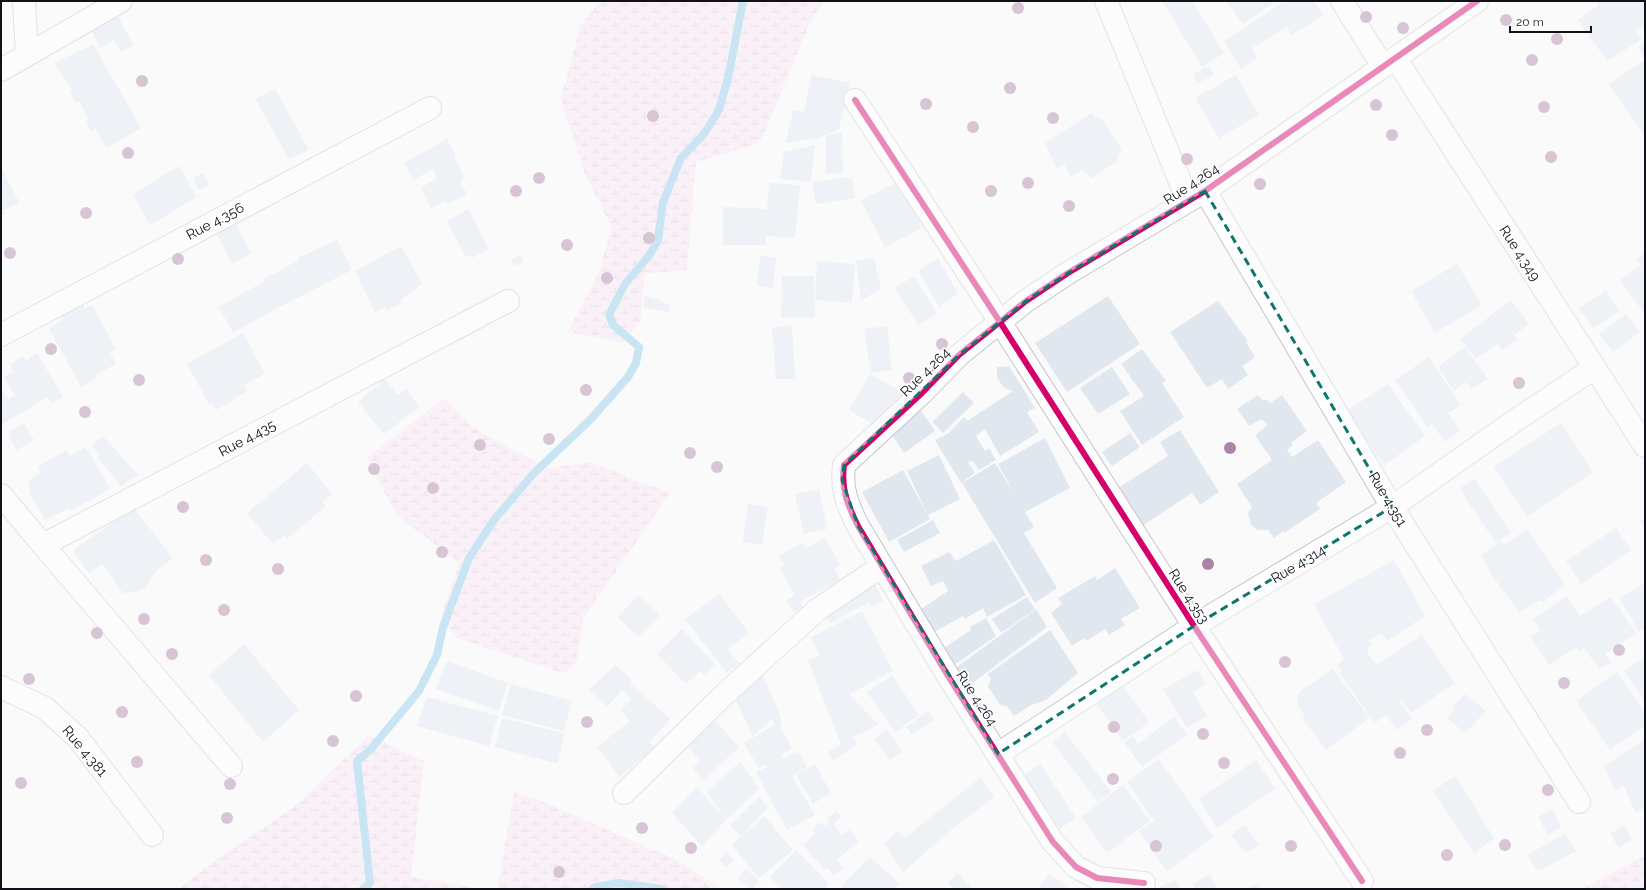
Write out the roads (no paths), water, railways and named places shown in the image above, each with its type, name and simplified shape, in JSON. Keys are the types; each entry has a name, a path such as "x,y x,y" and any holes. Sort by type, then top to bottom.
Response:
{"street":[{"path":"24,1 27,55"},
{"path":"1,70 121,1"},
{"name":"Rue 4.351","path":"1106,1 1196,196 1579,802"},
{"name":"Rue 4.349","path":"1342,1 1389,63 1645,446"},
{"name":"Rue 4.264","path":"1144,883 1097,878 1076,867 1053,842 948,676 851,512 842,480 844,465 922,393 959,356 1026,301 1068,273 1196,196 1477,1"},
{"name":"Rue 4.353","path":"855,100 1000,322 1194,626 1362,881"},
{"name":"Rue 4.356","path":"1,334 430,108"},
{"name":"Rue 4.435","path":"43,545 508,301"},
{"name":"Rue 4.314","path":"998,754 1194,626 1392,507 1507,426 1594,368"},
{"path":"1,495 231,766"},
{"path":"624,793 727,692 817,610 882,566"},
{"name":"Rue 4.381","path":"1,687 45,708 78,738 152,835"}],"waterway":[{"path":"363,889 370,883 357,761 370,750 419,691 437,655 443,627 469,558 494,520 533,474 590,420 628,377 636,363 639,347 613,325 609,315 625,284 649,256 658,240 663,202 681,158 704,134 719,110 728,78 743,1"},
{"path":"592,889 619,883 662,889"}]}
